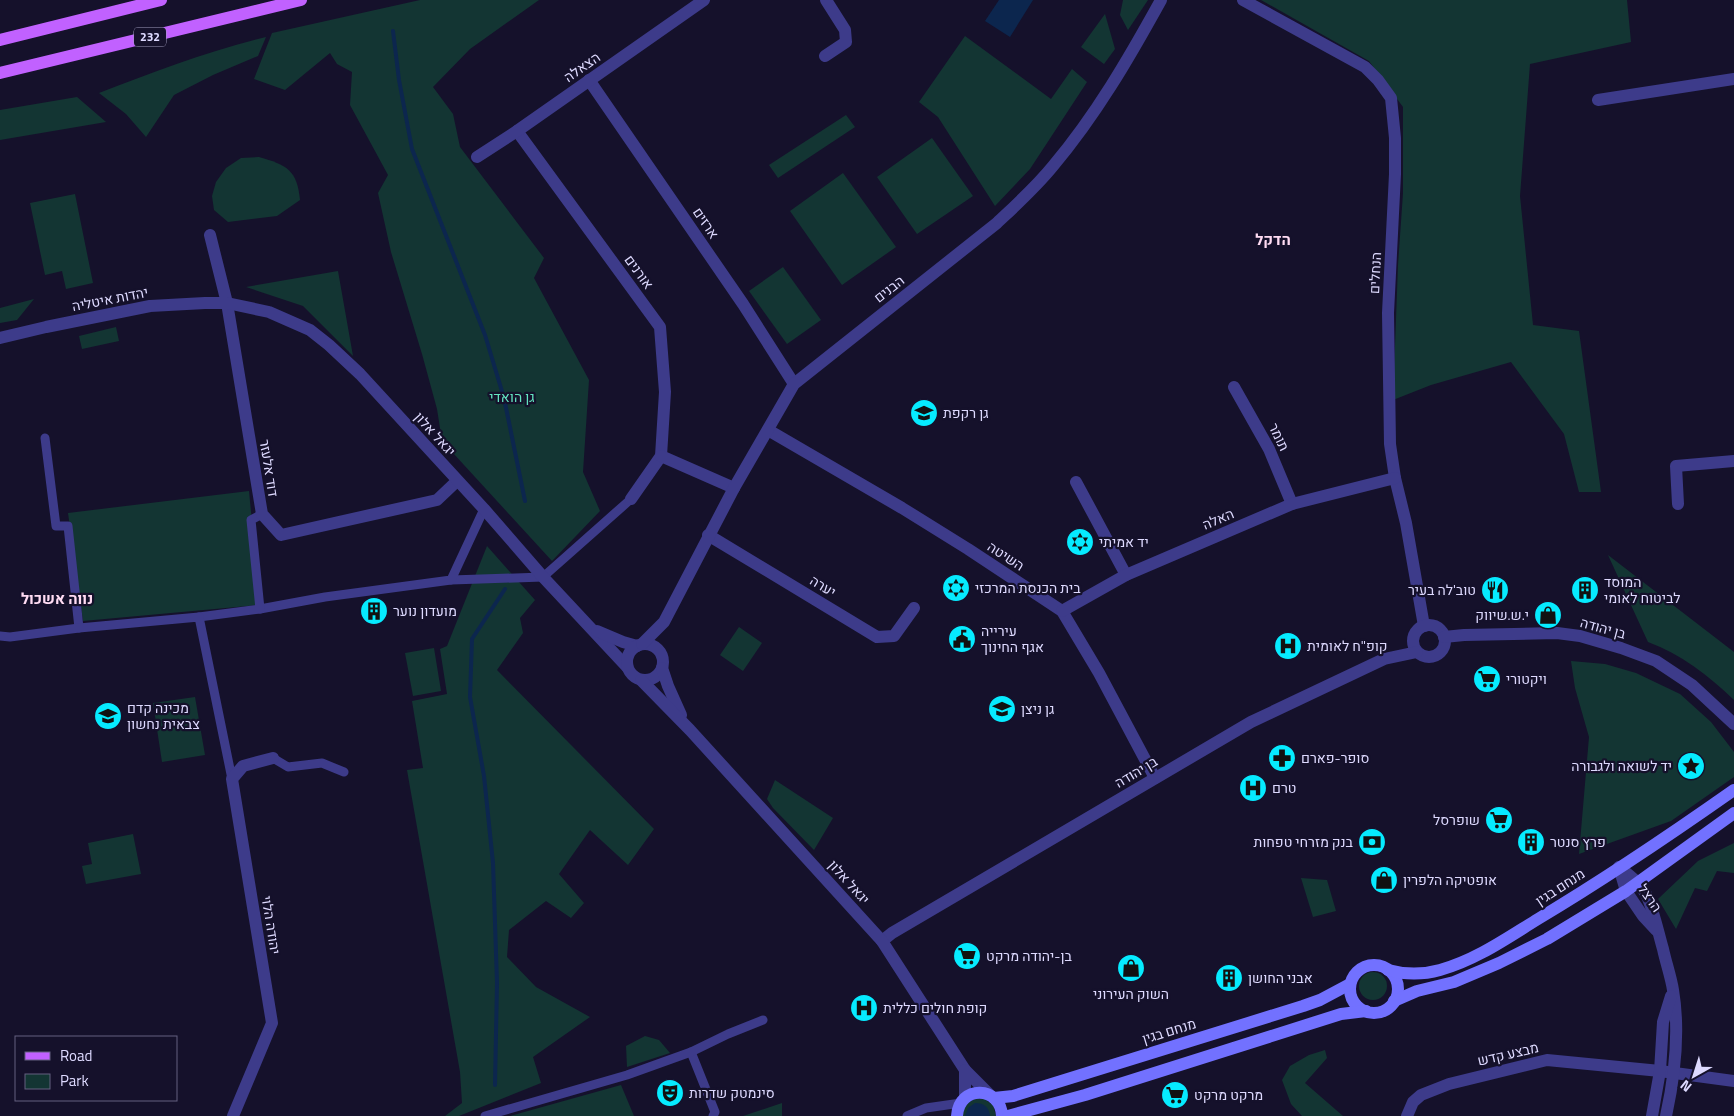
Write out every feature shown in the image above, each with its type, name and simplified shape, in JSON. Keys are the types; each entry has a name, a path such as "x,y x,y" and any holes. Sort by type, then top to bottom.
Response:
{"main road":[{"name":"232","path":"0,40 161,0"},
{"name":"232","path":"0,73 300,0"},
{"name":"מנחם בגין","path":"1388,970 1402,974 1417,975 1440,970 1466,961 1547,914 1681,827 1734,790"},
{"path":"1008,1116 1085,1095 1341,1014 1382,1010 1394,1001 1417,991 1454,982 1499,963 1547,939 1626,891 1734,813"},
{"path":"1366,1011 1357,1006 1350,991 1350,984 1356,973 1365,966 1378,965 1388,970 1396,982 1397,993 1394,1001"},
{"name":"מנחם בגין","path":"958,1109 977,1092 991,1096 1013,1096 1303,1006 1320,1000 1350,984"},
{"path":"991,1096 1001,1107 1002,1116"}],"street":[{"name":"הצאלה","path":"477,156 517,131 704,0"},
{"path":"825,56 846,42 845,30 826,0"},
{"name":"הבנים","path":"662,662 664,622 708,535 794,384 997,223 1028,193 1052,167 1089,120 1128,59 1161,0"},
{"name":"הנחלים","path":"1243,0 1364,67 1378,80 1391,98 1395,138 1395,174 1388,312 1390,444 1424,626"},
{"path":"1598,100 1734,79"},
{"name":"ארזים","path":"590,80 743,304 794,384"},
{"name":"אורנים","path":"517,131 660,327 665,392 661,456"},
{"name":"דוד אלעזר","path":"210,235 228,303 262,514 281,535 437,500 457,481"},
{"name":"יהדות איטליה","path":"0,338 150,306 228,303"},
{"name":"יגאל אלון","path":"228,303 268,312 310,330 360,374 484,509 542,577 628,667"},
{"name":"תומר","path":"1234,387 1269,449 1292,504"},
{"name":"השיטה","path":"768,430 902,508 1062,611 1155,778"},
{"path":"45,438 56,526 68,526 80,628"},
{"path":"0,636 10,637 80,628 200,617 325,597 451,580 542,577 630,500 661,456 734,488"},
{"path":"1678,504 1676,466 1734,461"},
{"name":"האלה","path":"1062,611 1126,575 1292,504 1395,478"},
{"path":"1076,482 1126,575"},
{"path":"451,580 484,509"},
{"path":"260,608 251,520 262,514"},
{"name":"יערה","path":"708,535 877,637 894,636 914,608"},
{"path":"200,617 232,779"},
{"name":"הבנים","path":"639,645 664,622"},
{"path":"1424,626 1434,626 1439,629 1444,638 1443,648 1436,655 1426,656 1417,652 1414,648 1413,637 1419,628 1424,626"},
{"name":"יגאל אלון","path":"590,628 623,642 639,645"},
{"name":"בן יהודה","path":"1444,638 1464,634 1557,633 1580,636 1656,661 1692,684 1733,724"},
{"path":"639,645 654,646 658,650 662,662 660,673 652,679 641,680 632,675 628,667 628,655 639,645"},
{"name":"בן יהודה","path":"882,941 892,933 1251,722 1384,659 1417,652"},
{"name":"יגאל אלון","path":"662,662 675,703 690,730"},
{"name":"יגאל אלון","path":"641,680 690,730 882,941 965,1070 991,1096"},
{"path":"232,779 243,766 273,758 288,766 322,763 344,772"},
{"name":"יהודה הלוי","path":"232,779 272,1023 233,1116"},
{"name":"הרצל","path":"1619,867 1637,882 1646,894 1673,989 1677,1019 1674,1072 1666,1116"},
{"name":"הרצל","path":"1619,867 1626,891 1643,916 1658,932"},
{"name":"הרצל","path":"1652,1116 1660,1071 1664,1022 1673,989"},
{"path":"485,1116 628,1075 691,1052 728,1034 764,1020"},
{"path":"691,1052 715,1112 712,1116"},
{"name":"מבצע קדש","path":"1407,1116 1413,1102 1422,1095 1448,1084 1547,1060 1674,1072 1734,1080"},
{"path":"907,1116 926,1108 958,1109 965,1070"}],"green space":[{"name":"גן הואדי","path":"420,0 539,0 470,49 433,87 453,114 460,147 544,258 534,278 589,380 583,472 600,511 552,561 442,441 437,409 391,252 378,193 388,175 350,105 352,72 337,64 330,53 285,90 254,79 272,33"},
{"path":"1123,0 1148,0 1128,30 1120,15"},
{"path":"1261,0 1627,0 1631,42 1530,64 1520,196 1533,325 1579,331 1601,492 1579,492 1564,434 1511,362 1431,385 1393,400 1398,265 1403,193 1403,107 1369,61"},
{"path":"1105,14 1115,49 1104,64 1081,47"},
{"path":"965,36 1051,99 1072,69 1087,82 1030,169 995,206 938,117 919,102"},
{"path":"266,37 258,56 213,75 174,95 146,137 126,114 99,93 202,55"},
{"path":"77,97 106,122 0,140 0,110"},
{"path":"846,115 855,127 778,178 769,165"},
{"path":"932,138 973,196 917,234 877,177"},
{"path":"259,157 277,163 289,170 299,190 300,200 277,216 228,222 214,210 212,196 216,182 226,168 241,158"},
{"path":"843,173 896,247 842,285 790,211"},
{"path":"75,194 93,283 66,289 62,271 45,275 30,203"},
{"path":"783,267 821,320 787,344 749,291"},
{"path":"338,271 353,356 303,306 246,287"},
{"path":"34,299 17,320 0,323 0,308"},
{"path":"116,327 119,341 82,349 79,336"},
{"path":"249,491 260,605 83,621 68,513"},
{"path":"487,546 535,600 520,618 523,633 497,670 654,829 628,865 590,830 559,874 584,903 571,918 546,901 509,930 507,957 536,987 590,1017 533,1057 541,1083 459,1116 445,1116 462,1103 460,1072 407,770 423,768 412,701 447,694 440,649 447,646"},
{"path":"1608,555 1734,652 1734,700 1694,666 1648,642"},
{"path":"739,627 762,643 743,671 720,655"},
{"path":"434,648 441,691 413,696 405,653"},
{"path":"1571,661 1605,664 1636,673 1680,694 1711,722 1734,752 1734,777 1671,821 1579,854 1589,737 1575,688"},
{"path":"195,697 205,755 162,762 153,703"},
{"path":"775,780 833,818 814,850 773,808 767,799"},
{"path":"133,834 141,874 86,884 82,866 92,864 88,843"},
{"path":"1734,843 1734,873 1717,871 1707,891 1695,888 1676,929 1658,899 1698,861"},
{"path":"1301,878 1327,880 1336,911 1313,917"},
{"path":"1373,972 1383,976 1387,986 1383,996 1373,1000 1363,996 1359,986 1363,976"},
{"path":"645,1036 659,1040 670,1053 627,1067 626,1046"},
{"path":"1325,1050 1327,1058 1305,1083 1343,1116 1302,1116 1291,1104 1282,1080 1290,1066 1309,1055"},
{"path":"621,1085 634,1116 510,1116"},
{"path":"983,1098 993,1105 996,1116 960,1116 968,1102"},
{"path":"782,1103 782,1116 743,1116"}],"water":[{"path":"999,0 1033,0 1010,37 985,21"},
{"path":"975,1103 986,1106 990,1116 965,1116 968,1108"}],"waterway":[{"path":"393,31 399,80 412,149 485,335 504,398 525,501"},
{"path":"495,1085 497,983 493,863 484,776 470,697 472,639 505,589"}],"place":[{"name":"גן רקפת","path":"924,413"},
{"name":"יד אמיתי","path":"1080,542"},
{"name":"בית הכנסת המרכזי","path":"956,588"},
{"name":"טוב'לה בעיר","path":"1495,590"},
{"name":"המוסד לביטוח לאומי","path":"1585,590"},
{"name":"מועדון נוער","path":"374,611"},
{"name":"י.ש.שיווק","path":"1548,615"},
{"name":"עירייה אגף החינוך","path":"962,639"},
{"name":"קופ\"ח לאומית","path":"1288,646"},
{"name":"ויקטורי","path":"1487,679"},
{"name":"גן ניצן","path":"1002,709"},
{"name":"מכינה קדם צבאית נחשון","path":"108,716"},
{"name":"סופר-פארם","path":"1282,758"},
{"name":"יד לשואה ולגבורה","path":"1691,766"},
{"name":"טרם","path":"1253,788"},
{"name":"שופרסל","path":"1499,820"},
{"name":"בנק מזרחי טפחות","path":"1372,842"},
{"name":"פרץ סנטר","path":"1531,842"},
{"name":"אופטיקה הלפרין","path":"1384,880"},
{"name":"בן-יהודה מרקט","path":"967,956"},
{"name":"השוק העירוני","path":"1131,968"},
{"name":"אבני החושן","path":"1229,978"},
{"name":"קופת חולים כללית","path":"864,1008"},
{"name":"סינמטק שדרות","path":"670,1093"},
{"name":"מרקט מרקט","path":"1175,1095"}],"district":[{"name":"הדקל","path":"1273,240"},
{"name":"נווה אשכול","path":"57,599"}]}
